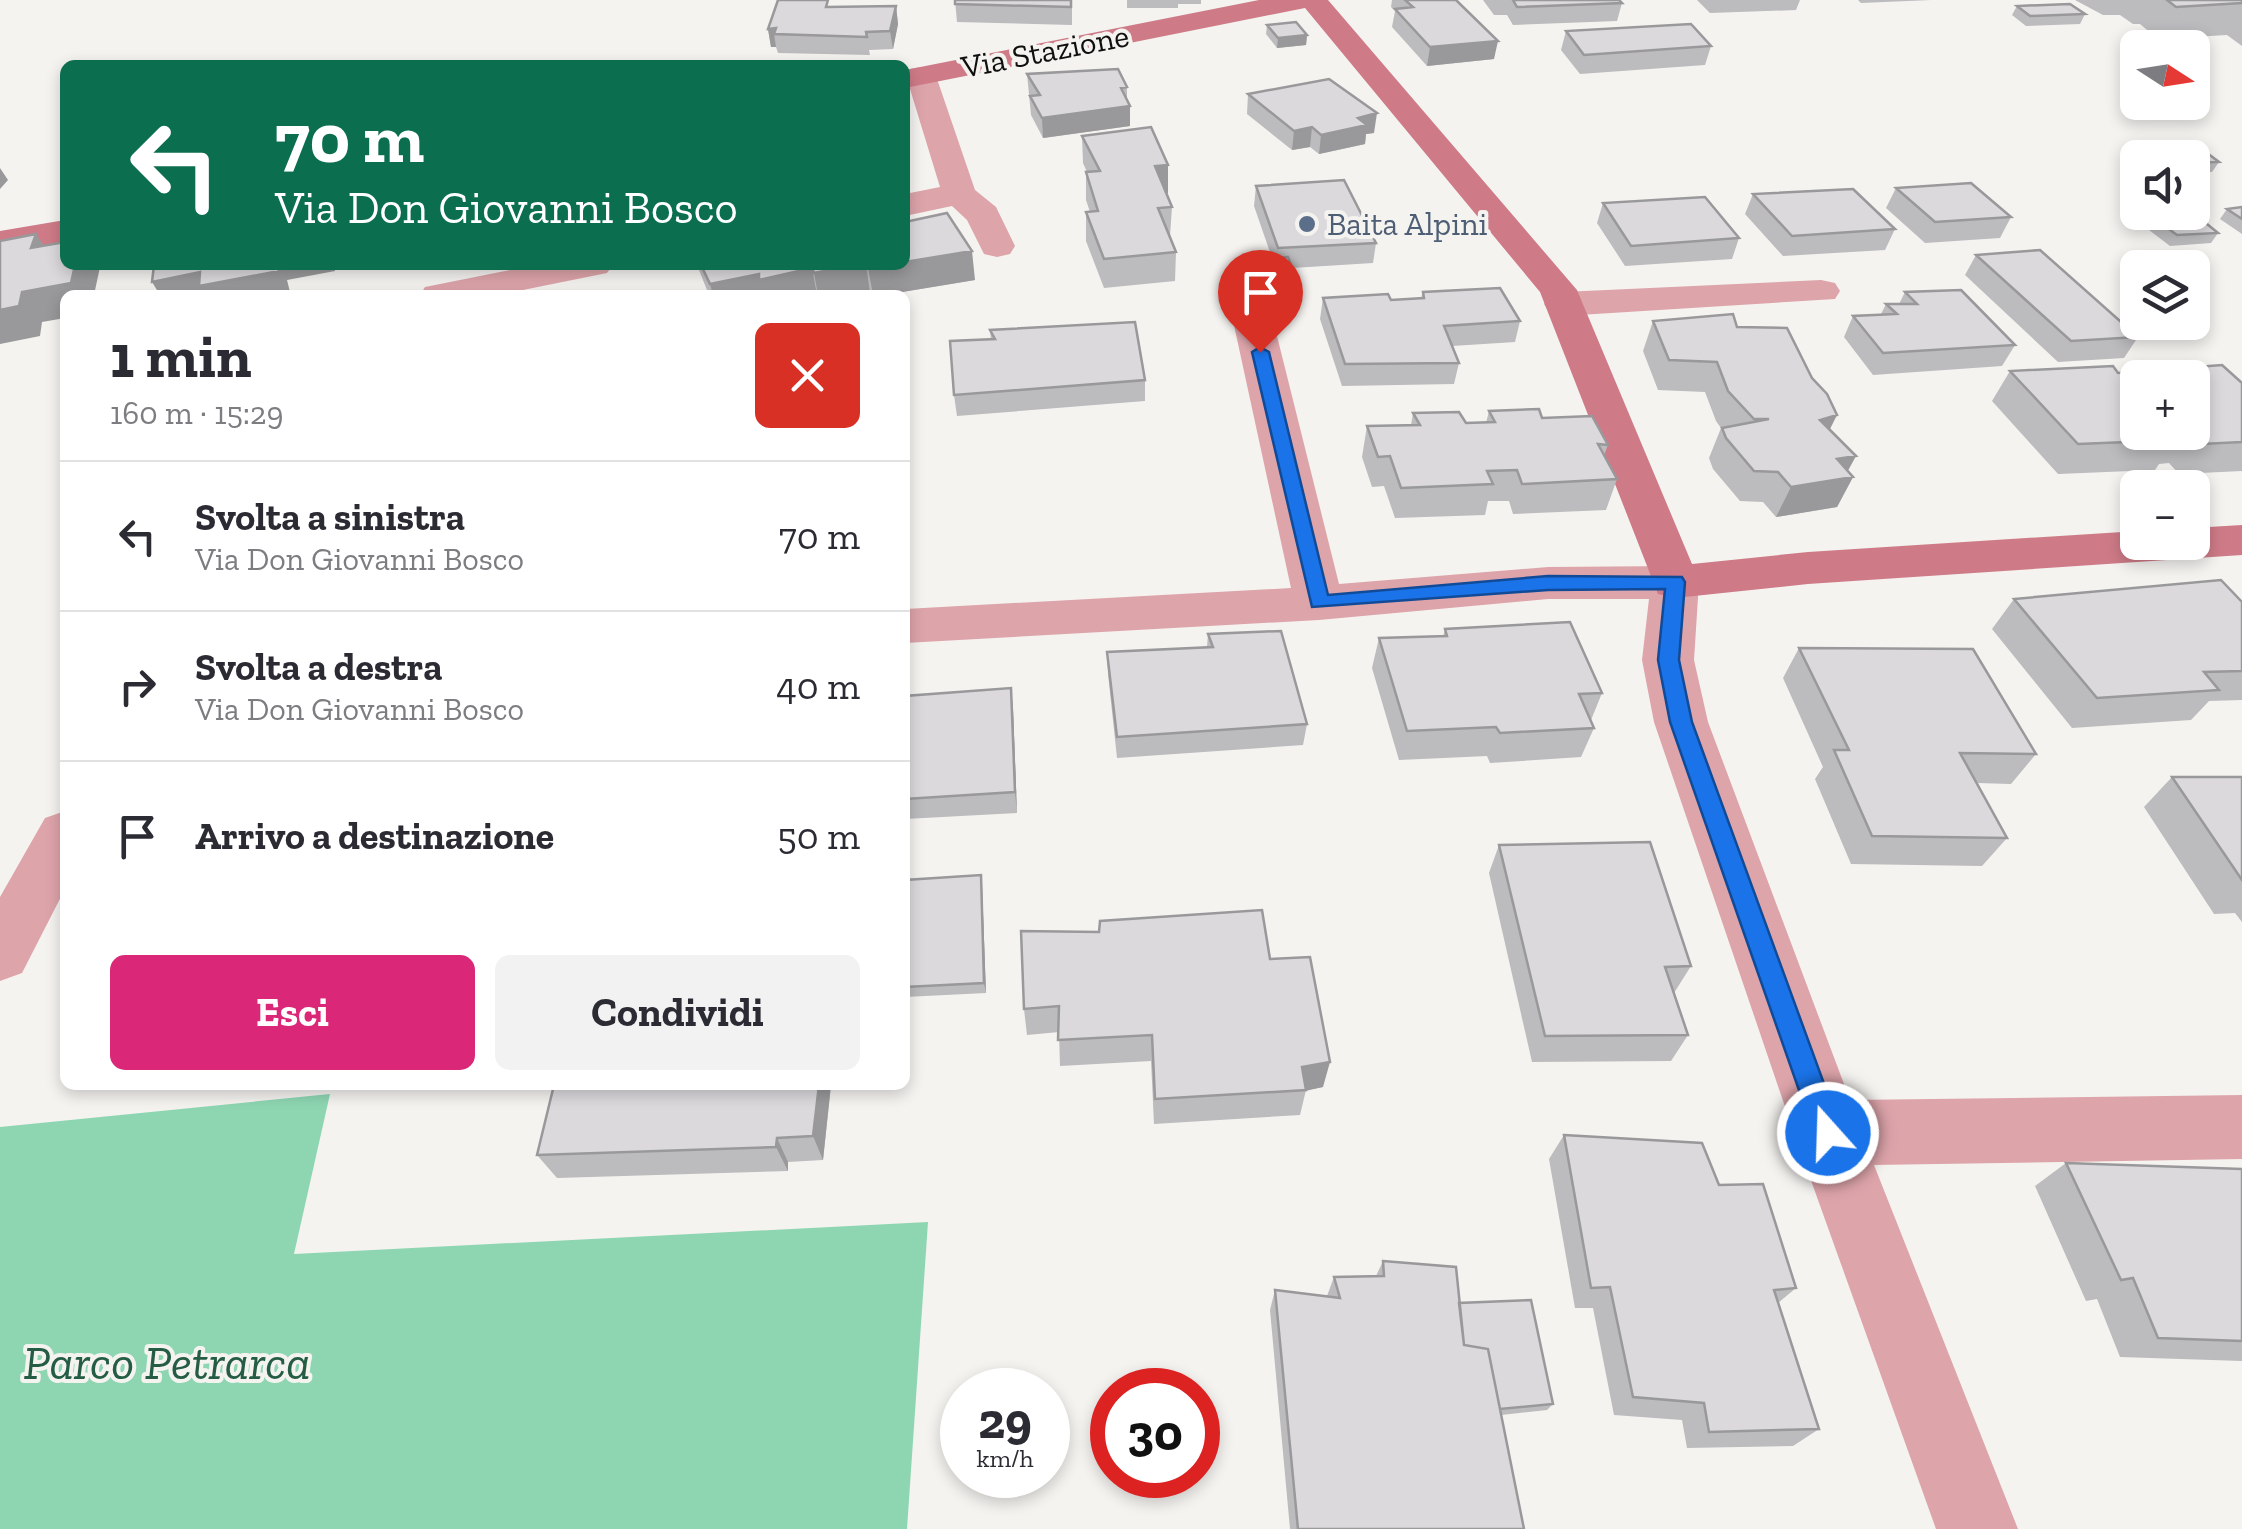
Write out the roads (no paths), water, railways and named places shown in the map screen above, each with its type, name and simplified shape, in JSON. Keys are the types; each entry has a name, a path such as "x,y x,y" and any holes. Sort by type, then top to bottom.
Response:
{"main road":[{"name":"Via Stazione","path":"913,77 1302,0"},
{"path":"1312,0 1558,290 1675,582 1808,568 2242,540"},
{"path":"0,242 60,232"}],"street":[{"path":"913,77 959,194 983,215 997,246"},
{"path":"910,203 959,194"},
{"path":"466,290 568,270"},
{"path":"1564,304 1821,291"},
{"path":"1252,316 1319,602"},
{"path":"910,626 1319,602 1548,583 1675,582 1668,660 1681,722 1828,1133 1976,1529"},
{"path":"0,954 60,843"},
{"path":"1828,1133 2242,1127"}],"place":[{"name":"Baita Alpini","path":"1307,224"}],"park label":[{"name":"Parco Petrarca","path":"167,1362"}]}
